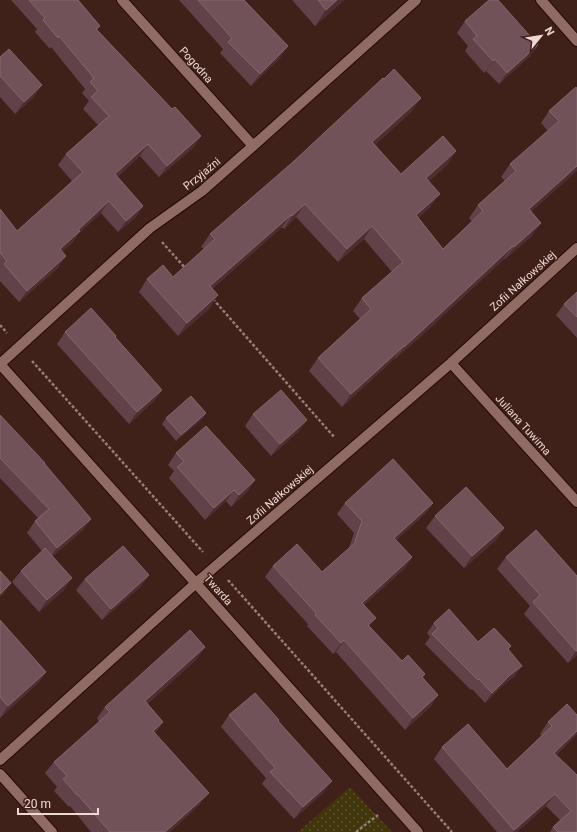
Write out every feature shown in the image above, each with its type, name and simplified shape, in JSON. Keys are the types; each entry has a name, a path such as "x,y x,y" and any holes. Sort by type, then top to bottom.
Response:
{"street":[{"name":"Pogodna","path":"122,0 253,146"},
{"name":"Przyjaźni","path":"0,364 150,228 202,191 416,0"},
{"path":"541,0 577,41"},
{"name":"Zofii Nałkowskiej","path":"0,760 196,583 451,363 577,248"},
{"name":"Juliana Tuwima","path":"451,363 577,502"},
{"name":"Twarda","path":"0,364 418,832"},
{"path":"0,774 52,832"}],"path":[{"path":"150,228 186,270"},
{"path":"213,299 348,452"},
{"path":"356,832 392,803"}],"shaded area":[{"path":"350,787 392,832 298,832"}],"building":[{"path":"29,0 78,0 100,26 96,29 172,109 175,107 201,136 167,166 148,144 115,174 143,206 126,221 109,201 60,249 66,256 27,291 4,264 7,261 0,253 0,209 17,231 83,172 66,154 109,116 91,97 98,91 90,82 94,78 59,36 58,38 43,20 45,18"},
{"path":"198,0 244,0 288,46 260,74 228,42 232,38"},
{"path":"318,0 337,0 326,10"},
{"path":"489,0 498,0 538,45 507,73 495,59 493,61 473,39 477,36 465,21"},
{"path":"9,49 42,85 24,102 0,76 0,57"},
{"path":"394,69 421,98 372,142 401,174 443,136 456,151 426,178 440,194 416,215 443,249 483,211 478,205 516,171 510,164 559,121 549,111 576,87 577,166 529,209 541,223 514,247 513,246 351,394 318,358 371,309 362,298 403,262 372,226 347,249 305,204 210,286 218,295 187,323 147,279 163,265 173,277 215,239 210,234 293,162"},
{"path":"577,292 577,317 564,304"},
{"path":"91,308 162,390 137,412 65,332"},
{"path":"281,390 307,420 280,444 253,414"},
{"path":"191,396 206,413 181,435 166,418"},
{"path":"0,415 45,463 91,519 57,548 35,521 49,509 0,458"},
{"path":"206,426 255,480 239,495 234,490 214,508 177,467 184,461 176,453"},
{"path":"393,459 433,503 394,538 412,557 362,603 376,618 368,625 402,661 408,655 425,674 422,677 438,695 413,718 344,640 341,643 315,615 316,613 273,566 297,544 322,572 356,542 355,541 362,521 345,503"},
{"path":"466,487 504,528 472,556 435,516"},
{"path":"536,530 577,576 577,651 533,602 540,595 506,557"},
{"path":"123,546 149,575 111,609 85,579"},
{"path":"45,548 72,578 47,600 21,571"},
{"path":"0,571 11,583 0,594"},
{"path":"449,609 478,642 494,628 511,646 508,649 522,666 510,675 492,693 432,634 438,628 434,623"},
{"path":"0,620 46,672 8,706 0,697"},
{"path":"190,630 205,647 145,701 163,722 153,731 209,793 165,832 110,832 63,779 67,776 54,762 110,712 105,707"},
{"path":"255,693 332,781 303,807 270,772 275,768 229,715"},
{"path":"567,704 577,715 577,731 554,753 577,775 577,832 558,832 553,827 571,811 555,794 514,830 442,747 468,724 507,769 552,726 548,722"}]}
